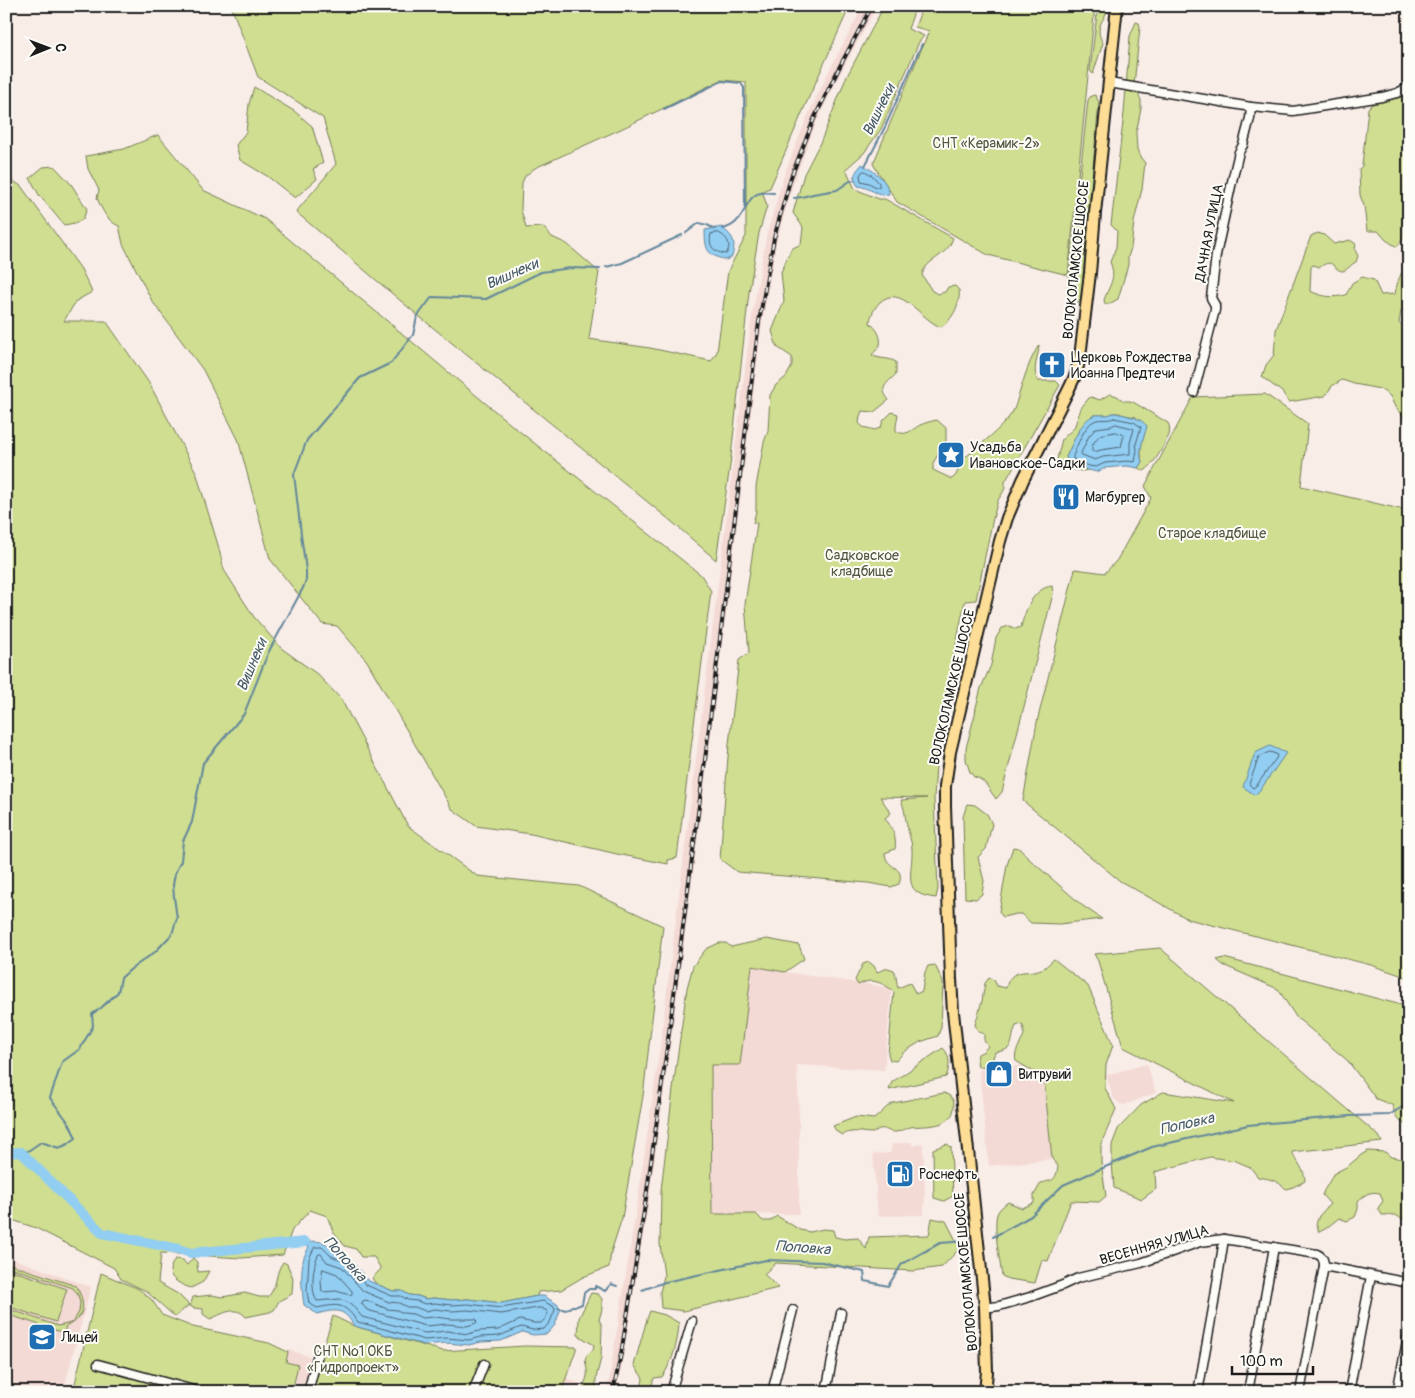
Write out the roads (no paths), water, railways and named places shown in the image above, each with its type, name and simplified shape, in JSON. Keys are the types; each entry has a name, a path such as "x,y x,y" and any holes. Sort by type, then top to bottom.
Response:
{"main road":[{"name":"ВОЛОКОЛАМСКОЕ ШОССЕ","path":"991,1392 993,1371 991,1307 959,1011 952,835 953,769 1004,550 1013,520 1041,457 1075,391 1086,357 1112,83 1117,6"},
{"name":"ВОЛОКОЛАМСКОЕ ШОССЕ","path":"985,1392 987,1356 985,1298 960,1085 951,979 945,836 945,786 958,716 1007,518 1025,476 1076,374 1080,357 1095,213 1124,6"}],"street":[{"path":"1112,83 1251,107 1293,111 1382,97 1409,87"},
{"name":"ДАЧНАЯ УЛИЦА","path":"1194,392 1215,310 1211,298 1216,255 1239,152 1243,145 1250,118 1251,107"},
{"path":"1198,1392 1224,1239"},
{"name":"ВЕСЕННЯЯ УЛИЦА","path":"991,1307 1030,1297 1063,1286 1078,1278 1141,1263 1200,1242 1224,1239 1317,1254 1324,1261 1324,1266 1409,1283"},
{"path":"1248,1392 1274,1247"},
{"path":"1300,1392 1324,1266"},
{"path":"1349,1392 1371,1276"},
{"path":"772,1392 793,1310"},
{"path":"826,1392 841,1313"},
{"path":"671,1392 692,1321"},
{"path":"1397,1392 1409,1331"},
{"path":"308,1392 318,1354"},
{"path":"98,1364 201,1392"},
{"path":"473,1392 484,1364"}],"water":[{"path":"862,164 883,180 889,194 877,193 858,186 854,177"},
{"path":"722,227 734,243 732,257 726,260 711,254 708,251 706,242 705,230"},
{"path":"1113,413 1137,419 1147,426 1141,448 1142,462 1138,468 1127,466 1105,468 1097,472 1069,462 1066,457 1084,423 1095,415"},
{"path":"1270,746 1286,753 1255,795 1243,787 1255,753"},
{"path":"306,1241 325,1243 333,1252 349,1258 369,1281 393,1291 402,1291 409,1295 426,1299 468,1299 502,1303 544,1296 561,1308 555,1325 547,1334 533,1335 522,1332 501,1341 469,1345 446,1343 424,1345 354,1326 347,1316 339,1311 317,1314 304,1305 302,1288 303,1263 309,1246"}],"waterway":[{"name":"Вишнеки","path":"865,166 885,127 922,44"},
{"path":"664,109 722,81 741,83 744,88 745,208"},
{"name":"Вишнеки","path":"794,198 837,190 850,181 855,180"},
{"name":"Вишнеки","path":"722,229 736,222 753,196 765,192 774,193"},
{"name":"Вишнеки","path":"686,233 699,223 715,229"},
{"name":"Вишнеки","path":"606,267 622,263 682,235"},
{"name":"Вишнеки","path":"21,1152 28,1151 41,1142 59,1148 76,1138 69,1123 50,1098 62,1062 80,1049 93,1026 92,1014 118,992 121,978 155,952 172,934 177,918 173,885 175,873 181,861 183,841 192,822 203,763 244,714 268,653 306,580 294,474 307,440 360,378 391,363 413,335 417,317 432,297 486,299 541,272 571,268 600,269"},
{"name":"Поповка","path":"993,1237 1031,1216 1063,1185 1152,1147 1248,1125 1350,1116 1389,1115 1409,1103"},
{"name":"Поповка","path":"6,1153 21,1152 102,1233 191,1253 305,1242"},
{"name":"Поповка","path":"642,1290 665,1282 766,1260 822,1262 864,1272 865,1281 888,1286 902,1264 940,1243 968,1241"},
{"name":"Поповка","path":"558,1308 566,1310 572,1306 582,1304 584,1293 589,1289 595,1289 595,1286 605,1291 611,1284 617,1286"}],"railway":[{"path":"613,1392 645,1205 666,1055 704,768 759,322 774,238 791,177 814,119 872,6"}],"place":[{"name":"Церковь Рождества Иоанна Предтечи","path":"1052,365"},
{"name":"Усадьба Ивановское-Садки","path":"951,455"},
{"name":"Магбургер","path":"1066,497"},
{"name":"Витрувий","path":"999,1074"},
{"name":"Роснефть","path":"900,1174"},
{"name":"Лицей","path":"42,1337"}],"park label":[{"name":"СНТ «Керамик-2»","path":"986,143"},
{"name":"Старое кладбище","path":"1212,533"},
{"name":"Садковское кладбище","path":"862,564"},
{"name":"СНТ №1 ОКБ «Гидропроект»","path":"353,1359"}]}
